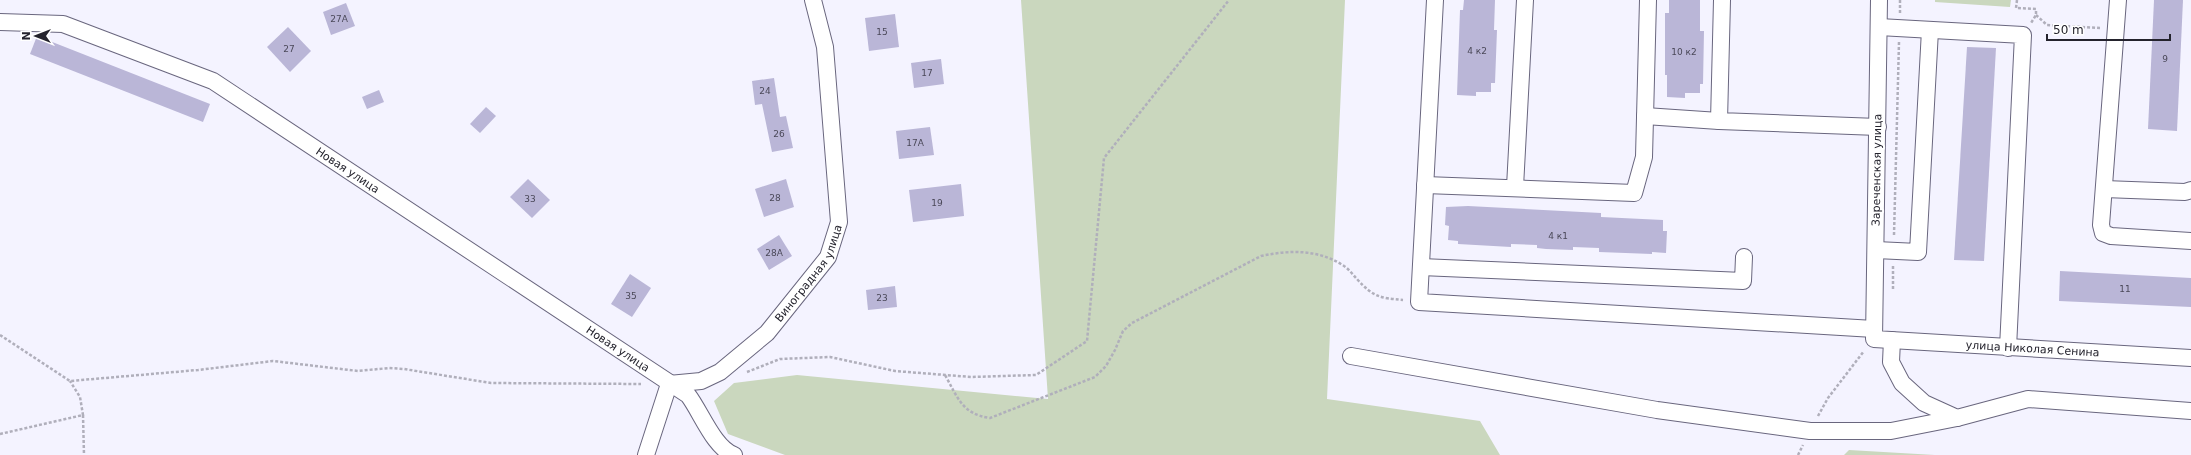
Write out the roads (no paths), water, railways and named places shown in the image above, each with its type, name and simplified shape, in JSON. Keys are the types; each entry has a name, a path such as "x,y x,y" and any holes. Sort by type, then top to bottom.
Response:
{"street":[{"name":"Виноградная улица","path":"669,384 700,381 720,372 768,333 828,257 839,222 825,47 813,0"},
{"path":"1435,0 1421,267 1743,281 1744,257"},
{"path":"1515,187 1525,0"},
{"path":"1425,185 1515,187 1634,193 1644,157 1648,0"},
{"path":"1719,121 1722,0"},
{"name":"Зареченская улица","path":"1874,334 1879,0"},
{"path":"2118,0 2101,225 2103,234 2112,236 2191,240"},
{"name":"Новая улица","path":"0,22 63,24 213,81 669,384 688,395 726,452 734,455"},
{"path":"1879,28 2023,35 2008,348"},
{"path":"1876,250 1918,252 1930,30"},
{"path":"1645,116 1719,121 1878,127"},
{"path":"2104,189 2185,192 2191,190"},
{"name":"улица Николая Сенина","path":"1421,267 1419,302 1874,334 1892,340 2191,358"},
{"path":"1892,340 1891,362 1902,383 1924,404 1957,418"},
{"path":"1351,356 1657,410 1810,431 1891,431 1957,418 2028,399 2191,411"},
{"path":"646,455 669,384"}]}
